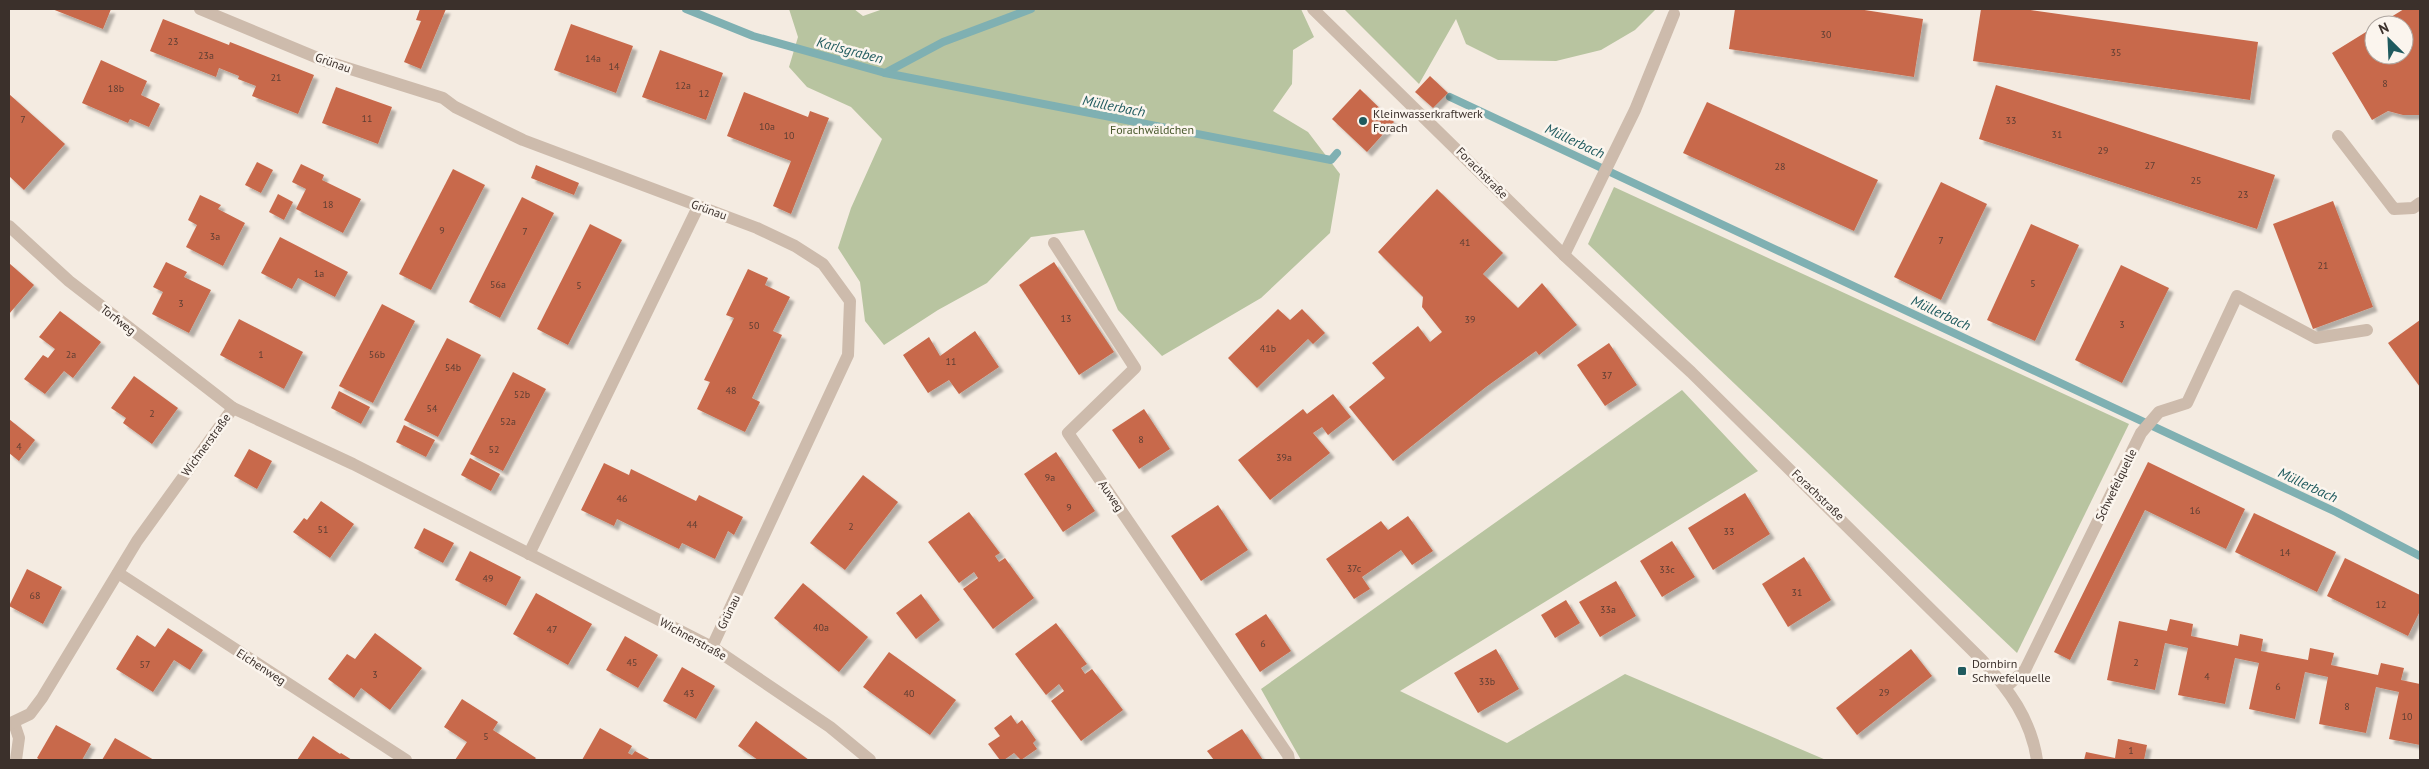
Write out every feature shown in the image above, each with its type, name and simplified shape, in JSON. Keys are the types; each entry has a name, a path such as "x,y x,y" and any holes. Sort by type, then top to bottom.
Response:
{"street":[{"name":"Grünau","path":"200,9 325,61 443,98 454,107 523,140 758,228 795,246 823,264 850,302 848,355 712,647"},
{"name":"Forachstraße","path":"1312,9 1564,255 1691,372 1836,513 1982,660 2006,687 2034,738 2037,760"},
{"path":"1564,255 1635,110 1674,14"},
{"path":"2338,136 2394,208 2412,208 2420,203"},
{"path":"529,554 698,207"},
{"name":"Torfweg","path":"9,226 77,287 233,408"},
{"name":"Auweg","path":"1054,243 1136,368 1068,433 1288,755 1289,760"},
{"name":"Schwefelquelle","path":"2006,687 2025,670 2141,433 2159,412 2187,403 2237,296 2316,338 2367,330"},
{"name":"Wichnerstraße","path":"11,724 30,714 42,698 137,541 233,408 352,464 712,647 830,727 870,760"},
{"name":"Eichenweg","path":"118,573 406,760"},
{"path":"11,724 19,738 16,760"}],"green space":[{"name":"Forachwäldchen","path":"789,9 854,9 863,16 883,9 1301,9 1314,37 1293,50 1292,84 1273,111 1308,132 1340,174 1330,233 1261,298 1162,356 1118,310 1084,230 1031,237 987,283 938,310 884,345 865,321 860,282 838,248 851,208 882,139 851,107 807,87 789,67 798,37"},
{"path":"1344,9 1656,9 1635,30 1601,50 1556,61 1498,60 1466,44 1456,19 1419,84"},
{"path":"1614,187 2129,424 2017,653 1588,244"},
{"path":"1682,390 1758,471 1400,691 1507,743 1625,674 1826,760 1301,760 1261,689"}],"building":[{"path":"52,9 111,9 103,29"},
{"path":"420,9 446,9 421,69 404,62 421,21 416,20"},
{"path":"1735,9 1858,9 1923,19 1914,77 1729,49"},
{"path":"1981,9 2023,9 2258,42 2250,100 1973,61"},
{"path":"2404,9 2420,9 2420,115 2403,115 2388,111 2372,120 2332,53 2364,33 2364,65 2414,65 2414,15 2394,15"},
{"path":"163,19 229,45 230,42 314,75 298,114 252,96 256,86 238,79 239,76 219,68 216,77 150,51"},
{"path":"571,24 633,46 616,93 554,70"},
{"path":"660,50 723,73 706,120 642,97"},
{"path":"101,60 147,81 141,95 160,104 149,127 130,119 128,123 82,103"},
{"path":"1430,76 1448,93 1433,108 1415,92"},
{"path":"1996,85 2275,175 2257,229 1979,139"},
{"path":"336,87 392,107 378,144 322,123"},
{"name":"Kleinwasserkraftwerk Forach","path":"1360,89 1394,122 1367,152 1332,119"},
{"path":"744,92 808,117 810,111 829,118 791,214 773,206 791,161 727,136"},
{"path":"9,94 65,144 24,190 9,176"},
{"path":"1707,102 1878,180 1854,231 1683,153"},
{"path":"257,162 273,170 261,193 245,185"},
{"path":"301,164 324,175 322,180 361,199 343,233 296,209 306,189 292,182"},
{"path":"536,165 579,183 574,195 531,178"},
{"path":"453,169 485,185 431,290 399,274"},
{"path":"1941,182 1987,204 1941,300 1894,277"},
{"path":"1437,189 1503,253 1483,274 1518,308 1542,283 1577,325 1539,355 1536,351 1486,387 1393,461 1349,407 1385,378 1372,363 1418,326 1430,342 1442,332 1422,307 1423,297 1378,252"},
{"path":"278,194 293,202 284,220 269,212"},
{"path":"200,195 221,205 218,209 245,223 223,266 186,247 197,225 188,220"},
{"path":"522,197 554,213 500,318 469,302"},
{"path":"2333,201 2373,307 2313,329 2273,224"},
{"path":"590,224 622,240 568,345 537,329"},
{"path":"2031,224 2079,245 2035,341 1987,320"},
{"path":"280,237 348,272 335,297 298,278 292,289 261,273"},
{"path":"166,262 187,272 184,277 211,290 189,333 152,314 163,292 153,287"},
{"path":"1054,262 1114,352 1079,375 1019,285"},
{"path":"9,263 34,285 9,314"},
{"path":"2121,265 2169,288 2122,383 2075,360"},
{"path":"748,269 768,278 765,285 790,297 773,331 782,335 752,398 760,402 745,432 697,409 710,382 704,380 734,318 726,315"},
{"path":"382,304 415,321 373,403 339,386"},
{"path":"1278,309 1290,320 1302,309 1325,333 1313,344 1308,339 1257,388 1228,358"},
{"path":"60,311 101,342 73,378 64,371 45,394 24,379 43,355 48,358 55,349 39,337"},
{"path":"239,319 303,352 284,389 220,355"},
{"path":"2420,320 2420,387 2388,343"},
{"path":"975,331 999,367 959,394 949,380 928,393 903,355 929,337 940,356"},
{"path":"447,338 481,355 438,437 404,420"},
{"path":"1609,343 1637,385 1605,406 1577,365"},
{"path":"513,372 546,389 503,471 470,454"},
{"path":"134,376 178,408 152,444 123,423 126,418 111,408"},
{"path":"339,391 370,407 361,424 331,408"},
{"path":"1333,394 1351,417 1328,435 1322,427 1313,433 1330,453 1270,500 1238,460 1303,409 1307,414"},
{"path":"1144,409 1170,449 1139,469 1112,430"},
{"path":"9,419 35,440 19,461 9,453"},
{"path":"404,425 435,440 426,457 396,442"},
{"path":"249,449 272,461 257,489 234,476"},
{"path":"1056,452 1095,511 1063,532 1024,474"},
{"path":"470,458 500,474 491,491 461,475"},
{"path":"2148,462 2245,509 2226,549 2145,510 2070,660 2054,652"},
{"path":"604,463 629,475 631,469 696,501 699,495 743,517 734,535 728,531 715,559 682,543 679,549 617,519 614,526 581,510"},
{"path":"863,475 898,502 845,570 810,543"},
{"path":"1745,493 1770,534 1713,570 1688,528"},
{"path":"321,501 354,524 330,558 293,532 304,518 307,520"},
{"path":"1218,505 1248,550 1201,581 1171,536"},
{"path":"969,512 1000,553 995,556 999,562 1005,558 1034,598 993,629 963,589 978,578 974,572 959,583 928,542"},
{"path":"2254,513 2336,552 2317,592 2235,552"},
{"path":"1408,516 1433,551 1412,565 1401,550 1362,577 1370,589 1354,599 1326,559 1381,521 1388,530"},
{"path":"424,528 454,543 443,563 414,548"},
{"path":"1672,541 1695,577 1662,597 1640,561"},
{"path":"470,551 521,577 506,606 455,580"},
{"path":"1804,557 1831,600 1788,627 1762,584"},
{"path":"2345,558 2420,595 2420,611 2408,636 2327,596"},
{"path":"27,569 62,587 43,624 9,606"},
{"path":"1616,581 1636,616 1600,637 1579,602"},
{"path":"803,583 868,637 839,672 774,618"},
{"path":"536,593 592,624 568,665 513,634"},
{"path":"921,594 940,620 916,639 896,613"},
{"path":"1566,600 1580,623 1555,638 1541,615"},
{"path":"1266,614 1291,651 1260,672 1235,634"},
{"path":"2170,619 2193,624 2191,636 2238,646 2240,634 2263,639 2261,651 2308,660 2310,648 2334,653 2331,665 2378,675 2381,663 2404,668 2401,680 2420,684 2420,745 2389,739 2399,692 2376,687 2366,733 2319,724 2328,677 2305,672 2295,719 2249,709 2259,663 2235,658 2225,704 2178,695 2188,648 2165,643 2155,690 2107,680 2119,621 2167,631"},
{"path":"1056,623 1087,664 1081,668 1085,674 1092,669 1123,710 1081,741 1051,701 1064,691 1059,684 1046,695 1015,654"},
{"path":"168,628 203,650 190,670 174,660 153,692 116,669 137,635 155,647"},
{"path":"375,633 422,668 390,710 361,688 354,698 328,679 347,654 355,659"},
{"path":"625,636 658,655 638,688 606,670"},
{"path":"1496,649 1519,689 1478,713 1454,673"},
{"path":"1911,649 1932,676 1857,735 1836,708"},
{"path":"889,652 956,700 930,735 863,687"},
{"path":"682,667 715,686 696,719 663,701"},
{"path":"462,699 498,722 493,730 536,758 534,760 455,760 467,742 444,727"},
{"path":"1011,715 1017,724 1022,720 1036,740 1033,743 1037,749 1021,760 1014,753 1004,760 1000,760 988,744 1000,736 994,728"},
{"path":"756,721 809,760 758,760 738,746"},
{"path":"56,725 91,744 82,760 40,760 37,758"},
{"path":"600,728 632,746 628,753 632,755 635,751 651,760 582,760"},
{"path":"1242,729 1263,760 1214,760 1207,751"},
{"path":"313,736 340,754 352,760 297,760"},
{"path":"115,738 154,760 102,760"},
{"path":"2118,739 2147,745 2144,760 2084,760 2086,752 2115,758"}],"waterway":[{"name":"Karlsgraben","path":"686,9 753,36 885,73 943,42 1031,9"},
{"name":"Müllerbach","path":"885,73 1331,160 1337,153"},
{"name":"Müllerbach","path":"1450,97 2336,512 2420,556"}],"place":[{"name":"Kleinwasserkraftwerk Forach","path":"1363,121"},
{"name":"Dornbirn Schwefelquelle","path":"1962,671"}]}
